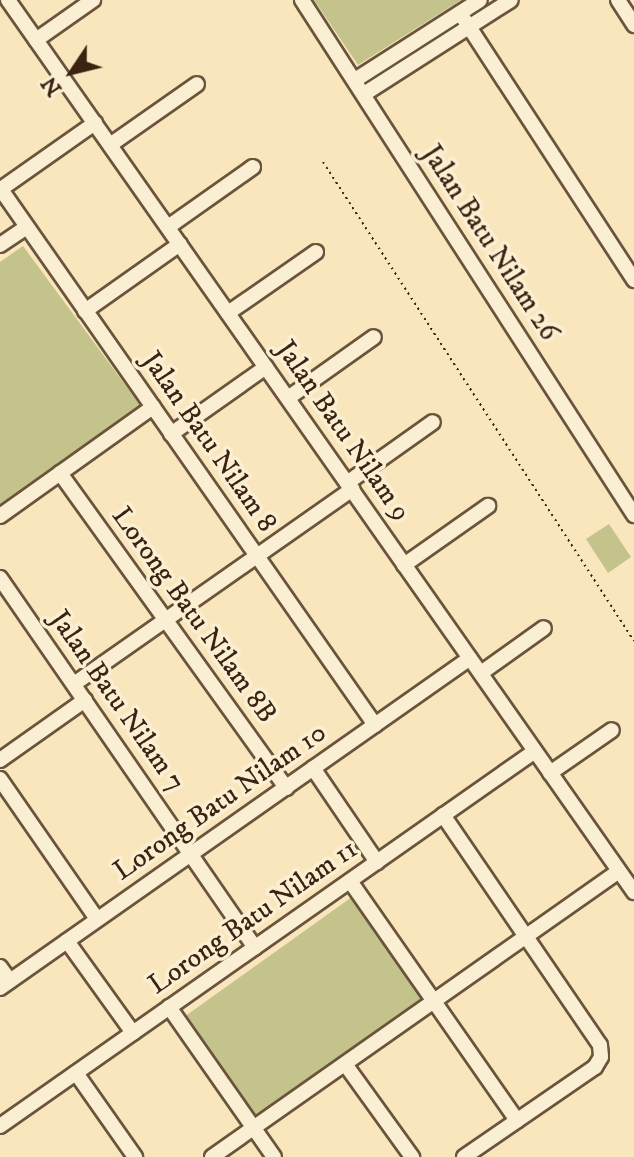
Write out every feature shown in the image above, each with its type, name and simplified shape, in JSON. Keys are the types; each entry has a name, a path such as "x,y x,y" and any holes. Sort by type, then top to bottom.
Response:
{"street":[{"path":"36,40 93,0"},
{"name":"Jalan Batu Nilam 26","path":"302,0 634,515"},
{"path":"355,80 480,0"},
{"path":"364,94 511,0"},
{"path":"618,0 634,25"},
{"name":"Jalan Batu Nilam 9","path":"6,3 95,123 550,773 626,872 634,892"},
{"path":"460,13 634,280"},
{"path":"110,145 197,84"},
{"path":"0,189 95,123"},
{"path":"168,227 253,167"},
{"name":"Jalan Batu Nilam 8","path":"0,189 375,725"},
{"path":"0,245 27,227"},
{"path":"85,311 180,244"},
{"path":"228,313 316,252"},
{"path":"288,398 374,337"},
{"path":"171,434 266,367"},
{"path":"0,516 153,407"},
{"path":"74,684 257,556 433,422"},
{"name":"Lorong Batu Nilam 8B","path":"60,473 286,788"},
{"path":"404,565 488,506"},
{"name":"Jalan Batu Nilam 7","path":"0,578 255,947"},
{"path":"481,673 544,628"},
{"name":"Lorong Batu Nilam 10","path":"5,985 470,658"},
{"path":"0,760 85,700"},
{"path":"550,773 612,730"},
{"name":"Lorong Batu Nilam 11","path":"0,1126 535,751"},
{"path":"313,768 377,862"},
{"path":"0,779 97,919"},
{"path":"443,815 600,1045 601,1057 595,1067 468,1156"},
{"path":"212,1157 527,936 626,872"},
{"path":"350,881 517,1120"},
{"path":"67,941 133,1033"},
{"path":"0,967 5,985"},
{"path":"169,1007 274,1157"},
{"path":"345,1064 412,1157"},
{"path":"76,1073 135,1157"}],"path":[{"path":"323,162 634,641"}],"shaded area":[{"path":"314,0 461,0 358,65"},
{"path":"23,246 143,409 0,511 0,262"},
{"path":"609,524 631,557 608,573 586,539"},
{"path":"352,897 426,1000 258,1120 184,1017"}]}
